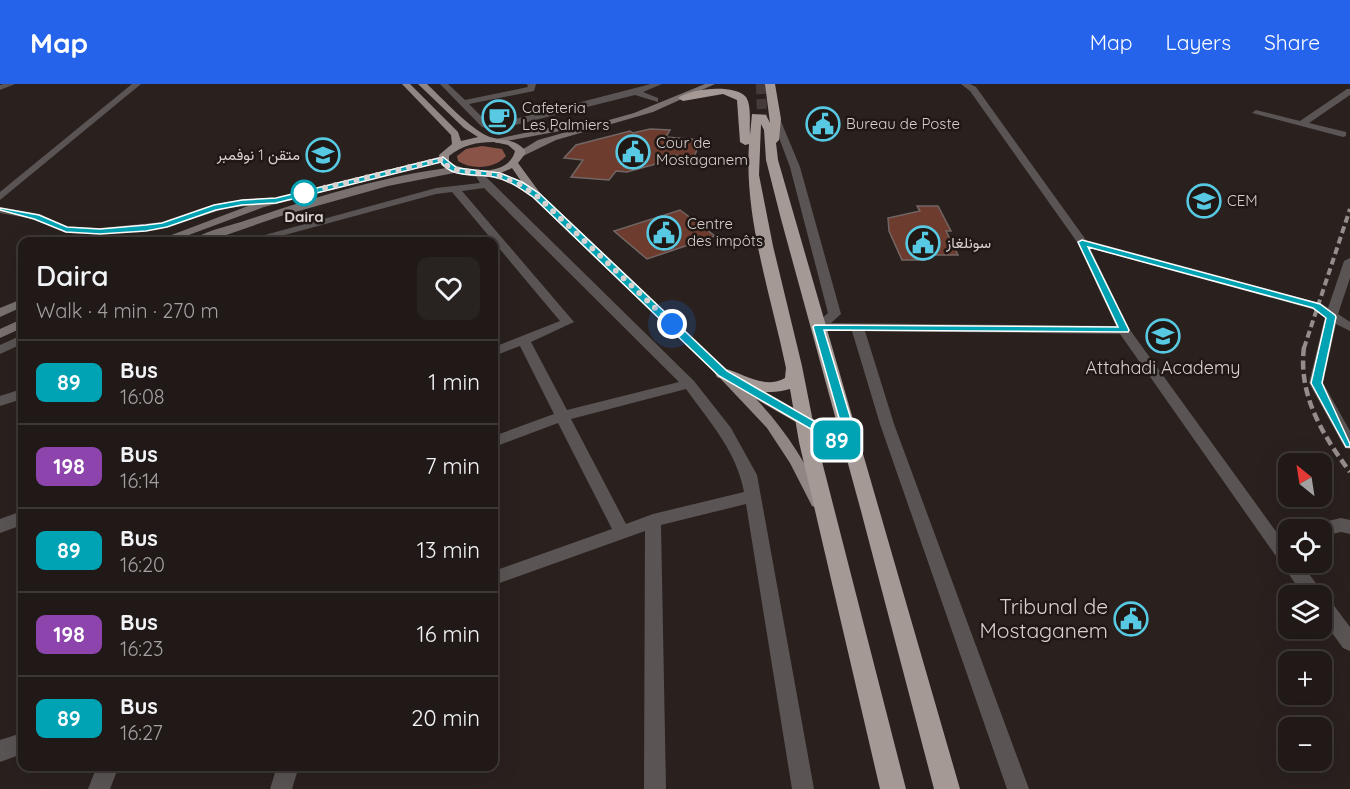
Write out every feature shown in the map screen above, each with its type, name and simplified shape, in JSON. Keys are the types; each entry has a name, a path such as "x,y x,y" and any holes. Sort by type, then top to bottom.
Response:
{"highway":[{"path":"740,84 744,140 766,246 826,519 893,789"},
{"path":"753,175 770,84"},
{"path":"683,98 702,92 720,90 733,92 741,97"},
{"path":"764,117 769,130 772,160 947,789"},
{"path":"723,374 772,390 784,387 793,380 794,366"}],"main road":[{"path":"406,84 455,134 457,145"},
{"path":"422,84 466,126 491,140 512,143 520,150 520,154"},
{"path":"172,237 276,201 443,159 447,152 457,145 539,133 586,121 655,100 690,84"},
{"path":"483,177 513,163 520,154 535,145 612,123 683,98 711,84"},
{"path":"443,159 448,167 483,177 508,179 536,195"},
{"path":"513,163 536,195 772,424 797,460 826,519"},
{"path":"208,237 236,226 343,194 416,176 456,170"},
{"path":"0,313 18,305"},
{"path":"0,334 18,325"},
{"path":"723,374 854,449"}],"street":[{"path":"0,88 11,84"},
{"path":"0,197 137,84"},
{"path":"444,84 485,125 495,127 572,110 658,84"},
{"path":"463,103 531,89 533,86 531,84"},
{"path":"624,84 655,100"},
{"path":"965,84 973,89 1082,242 1124,330 1278,535"},
{"path":"1302,124 1350,91"},
{"path":"1256,113 1343,134"},
{"path":"764,117 795,167 835,314 818,327"},
{"path":"263,237 454,188 483,177 689,384 726,432 749,475 803,789"},
{"path":"454,188 497,237"},
{"path":"0,210 36,216 66,230 100,231 164,225 226,205 276,201"},
{"path":"498,239 567,318 568,322 498,351"},
{"path":"1082,242 1316,306 1350,327"},
{"path":"498,252 507,249"},
{"path":"1350,261 1331,317 1316,383 1350,444"},
{"path":"857,326 887,424 1018,789"},
{"path":"818,327 1124,330"},
{"path":"0,350 18,341"},
{"path":"524,341 622,532"},
{"path":"498,440 544,421 689,384"},
{"path":"0,402 18,395"},
{"path":"498,577 653,521 752,496"},
{"path":"0,526 18,519"},
{"path":"653,521 655,789"},
{"path":"1332,527 1341,525 1350,527"},
{"path":"1297,573 1307,585"},
{"path":"1332,618 1350,642"},
{"path":"0,751 18,745"},
{"path":"99,789 106,771"},
{"path":"281,789 286,771"}],"shaded area":[{"path":"482,146 502,149 506,156 496,164 483,167 469,166 458,161 457,156 466,149"}],"building":[{"name":"Cour de Mostaganem","path":"650,129 670,130 666,137 701,140 694,157 672,155 671,160 627,172 616,171 609,180 571,177 583,160 564,158 576,145 630,131 633,133"},
{"name":"سونلغاز","path":"917,206 938,206 951,231 946,231 958,255 923,255 925,260 902,260 889,231 888,218 920,211"},
{"name":"Centre des impôts","path":"680,210 715,236 647,259 614,231"}],"tunnel":[{"path":"761,84 762,117"}],"railway":[{"path":"1304,348 1350,209"},
{"path":"1304,347 1305,381 1314,413 1330,443 1350,472"}],"bus line":[{"name":"89","path":"0,210 36,216 66,230 100,231 146,228 164,225 226,205 276,201 443,159 448,167 463,172 485,172 497,175 519,184 536,195 723,374 854,449 818,327 1124,330 1082,242 1316,306 1331,317 1316,383 1350,444"}],"place":[{"name":"Cafeteria Les Palmiers","path":"499,117"},
{"name":"Bureau de Poste","path":"823,124"},
{"name":"Cour de Mostaganem","path":"633,152"},
{"name":"متقن 1 نوفمبر","path":"323,155"},
{"name":"Daira","path":"304,193"},
{"name":"CEM","path":"1204,201"},
{"name":"Centre des impôts","path":"664,233"},
{"name":"سونلغاز","path":"923,243"},
{"name":"Attahadi Academy","path":"1163,336"},
{"name":"Tribunal de Mostaganem","path":"1131,619"}],"route":[{"path":"304,193 443,159 448,167 456,170 497,175 519,184 536,195 672,324"}]}
